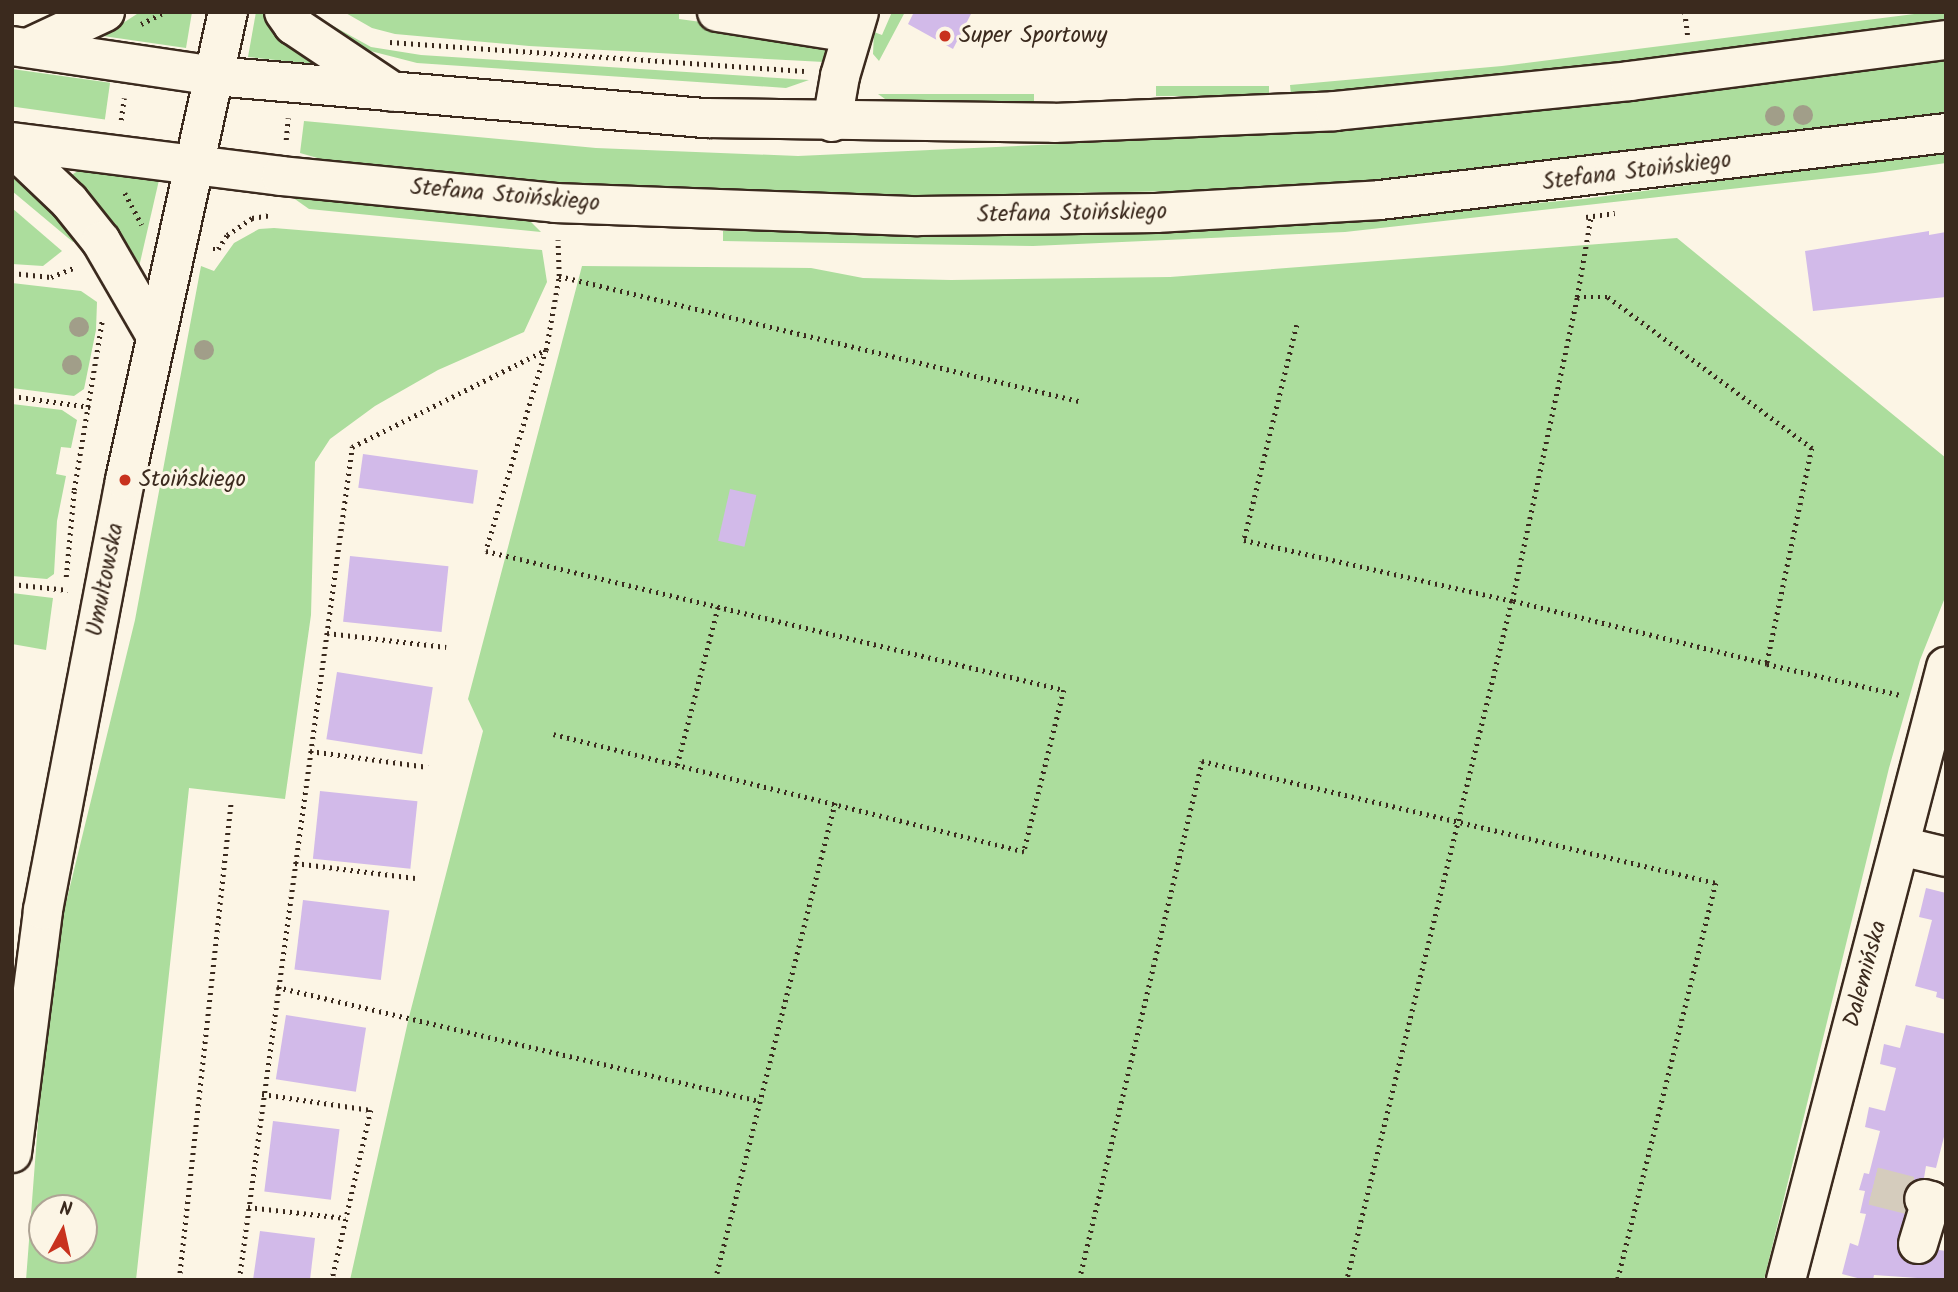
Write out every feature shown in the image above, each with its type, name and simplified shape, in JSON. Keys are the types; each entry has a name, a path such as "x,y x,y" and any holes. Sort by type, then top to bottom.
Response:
{"street":[{"name":"Umultowska","path":"12,1153 43,910 103,594 156,336 228,12"},
{"path":"285,12 293,25 394,94"},
{"path":"717,12 855,23 840,76 832,122"},
{"path":"20,47 122,18"},
{"path":"20,47 214,76 394,94 832,122 1101,122 1335,111 1617,82 1946,40"},
{"name":"Stefana Stoińskiego","path":"12,145 555,203 918,216 1234,210 1534,184 1946,133"},
{"path":"12,145 62,194 101,241 156,336"},
{"name":"Dalemińska","path":"1786,1280 1946,667"},
{"path":"1900,846 1946,857"},
{"path":"1918,1244 1931,1200 1924,1199"}],"path":[{"path":"122,18 165,12"},
{"path":"1685,12 1688,35"},
{"path":"1674,37 1699,34"},
{"path":"381,40 840,76"},
{"path":"120,184 148,235"},
{"path":"553,735 1024,852 1064,690 486,551 546,350 559,276 555,203"},
{"path":"1347,1280 1460,824 1512,601 1577,297 1591,216"},
{"path":"559,276 1079,401"},
{"path":"1577,297 1608,296 1812,448 1767,664"},
{"path":"65,589 67,541 103,313"},
{"path":"1297,324 1244,540 1512,601 1909,698"},
{"path":"239,1280 262,1094 352,447 546,350"},
{"path":"12,396 90,407"},
{"path":"12,584 103,594"},
{"path":"677,765 718,607"},
{"path":"327,633 446,647"},
{"path":"310,751 428,767"},
{"path":"1079,1280 1202,761 1716,883 1618,1280"},
{"path":"179,1280 231,801"},
{"path":"715,1280 835,803"},
{"path":"295,863 415,878"},
{"path":"277,987 759,1101"},
{"path":"262,1094 371,1110 332,1280"},
{"path":"247,1207 345,1219"}],"green space":[{"path":"140,12 192,12 186,48 103,36"},
{"path":"256,12 267,12 323,65 248,57"},
{"path":"344,12 679,12 679,19 819,38 829,46 824,62 529,46 395,34 372,28"},
{"path":"892,12 905,12 879,61 873,54 874,32 882,35"},
{"path":"1946,12 1946,21 1488,78 1291,95 1290,85 1502,66"},
{"path":"326,22 371,47 421,55 809,80 786,88 417,63 351,46 320,26"},
{"path":"1946,59 1946,113 1640,153 1409,178 1234,190 862,197 598,187 335,163 300,153 304,121 596,148 798,156 1234,136 1632,101"},
{"path":"12,69 110,83 105,119 12,106"},
{"path":"1156,86 1269,86 1269,96 1156,96"},
{"path":"878,94 1034,94 1034,105 895,106"},
{"path":"1946,151 1946,163 1875,173 1345,232 1033,246 723,241 723,231 1080,234 1297,225 1583,199"},
{"path":"81,169 159,180 139,267 70,176"},
{"path":"12,177 28,186 81,235 73,242 12,191"},
{"path":"292,197 529,220 541,232 309,209"},
{"path":"12,208 62,251 43,266 12,264"},
{"path":"274,228 542,250 547,282 524,332 438,370 375,406 330,439 315,462 311,615 285,799 189,788 136,1280 26,1280 28,1254 28,1264 98,1264 98,1194 33,1194 43,1057 64,911 135,620 201,266 214,271 234,243 259,229"},
{"path":"1677,238 1946,458 1946,595 1920,660 1889,768 1764,1280 350,1280 409,1017 483,731 468,699 582,266 811,268 863,278 951,280 1170,277"},
{"path":"12,283 81,291 97,302 96,330 84,389 74,396 12,388"},
{"path":"12,404 62,410 77,420 71,448 61,447 56,474 66,476 57,521 54,574 47,579 12,576"},
{"path":"12,593 53,598 46,650 12,644"}],"building":[{"name":"Super Sportowy","path":"914,12 972,12 953,49 908,24"},
{"path":"1929,231 1929,235 1946,232 1946,297 1813,311 1805,251"},
{"path":"363,454 478,470 473,504 358,488"},
{"path":"730,489 756,495 744,547 718,541"},
{"path":"350,556 448,566 442,632 343,622"},
{"path":"337,672 433,687 422,754 326,739"},
{"path":"320,791 417,801 410,869 313,859"},
{"path":"1926,888 1946,893 1946,1000 1936,997 1937,992 1915,986 1932,920 1919,917"},
{"path":"303,900 389,911 381,980 294,969"},
{"path":"286,1015 366,1028 356,1092 276,1079"},
{"path":"1906,1025 1946,1034 1946,1129 1936,1168 1926,1166 1914,1238 1940,1245 1939,1250 1946,1251 1946,1280 1874,1275 1873,1280 1865,1280 1842,1274 1850,1243 1858,1246 1866,1214 1860,1213 1865,1191 1859,1190 1864,1173 1869,1174 1880,1131 1865,1127 1869,1107 1885,1111 1896,1068 1880,1064 1884,1044 1900,1048"},
{"path":"273,1121 340,1129 331,1200 264,1191"},
{"path":"260,1231 315,1238 310,1280 253,1280"}],"tunnel":[{"path":"1873,1186 1924,1199"}],"place":[{"name":"Super Sportowy","path":"945,36"},
{"name":"Stoińskiego","path":"125,480"}]}
